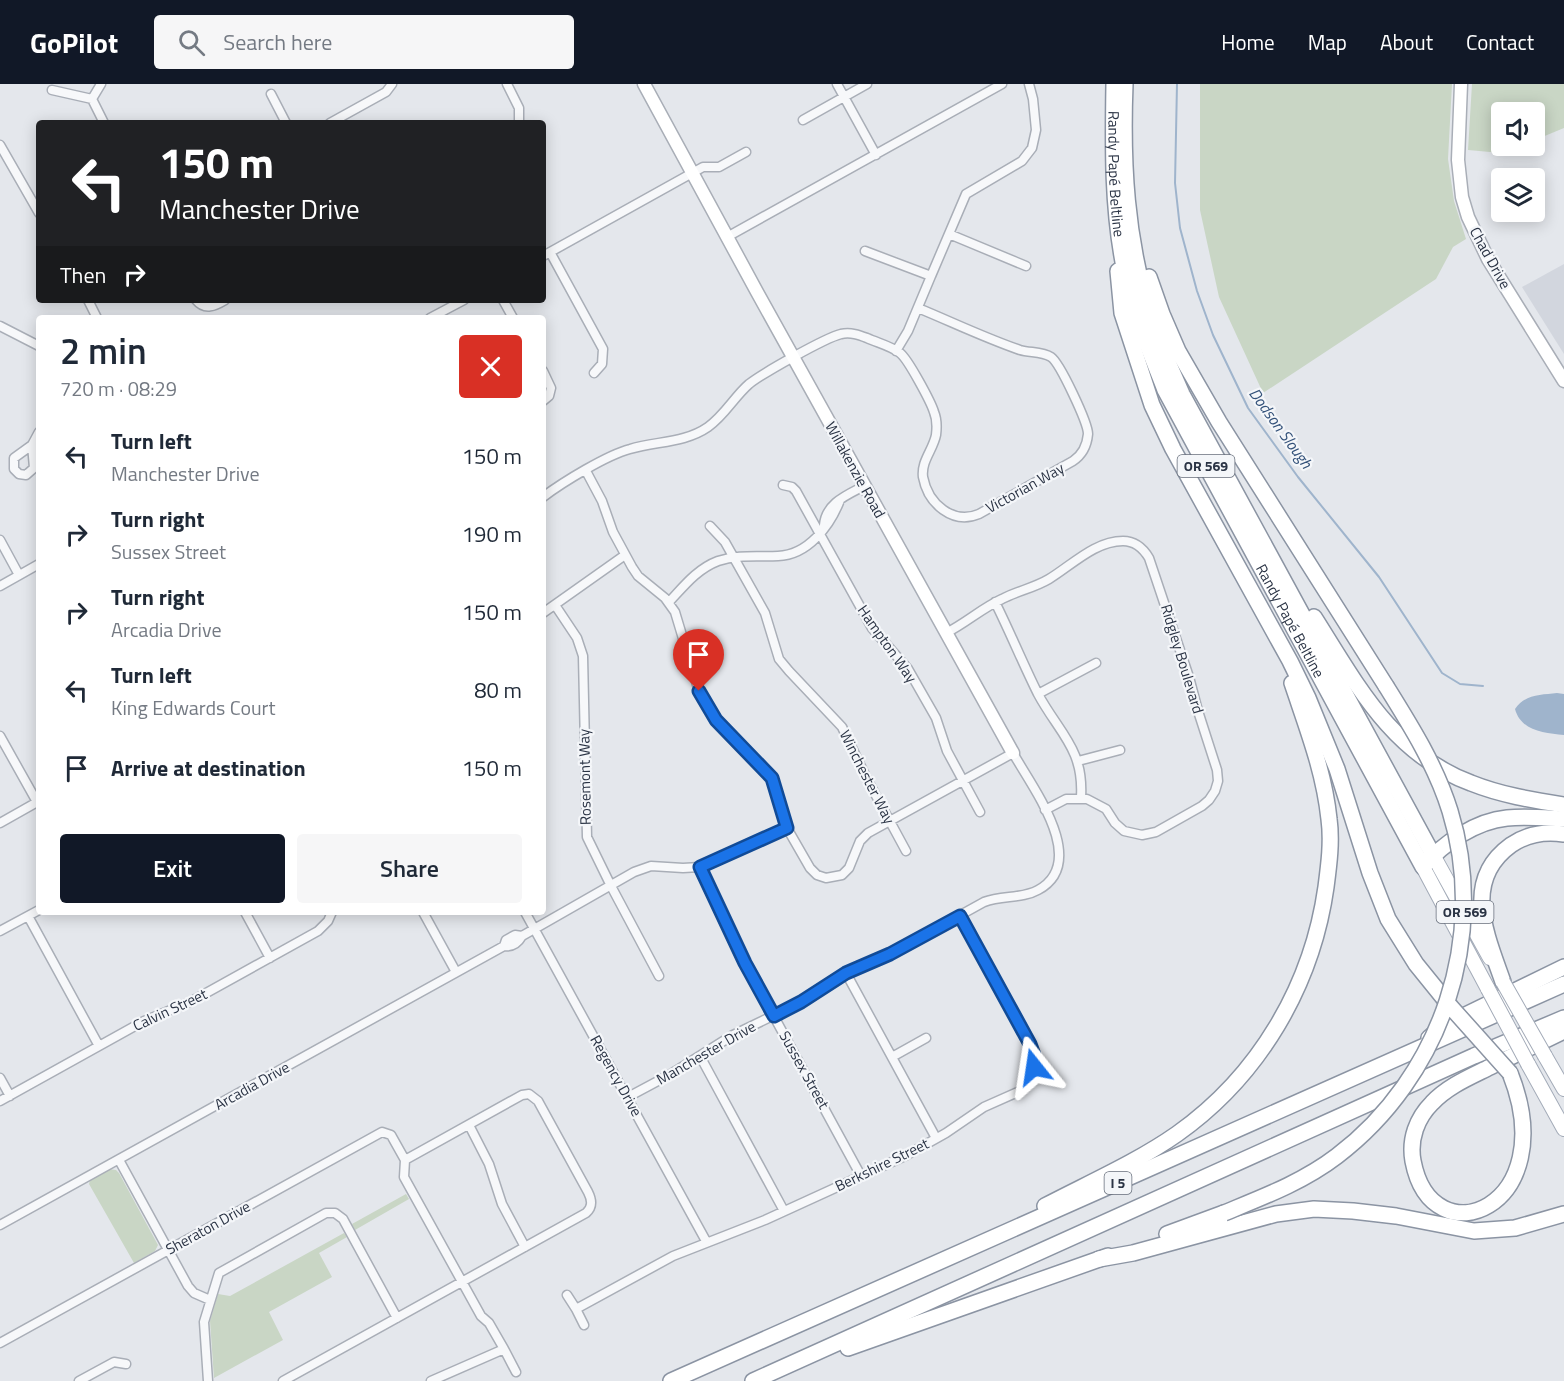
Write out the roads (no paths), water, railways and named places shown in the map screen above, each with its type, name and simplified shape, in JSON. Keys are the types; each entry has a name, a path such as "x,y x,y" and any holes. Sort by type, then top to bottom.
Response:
{"highway":[{"name":"Randy Papé Beltline","path":"1114,84 1113,154 1117,225 1125,273 1135,310 1165,390 1428,861"},
{"name":"Randy Papé Beltline","path":"1127,84 1123,122 1128,211 1132,244 1150,314 1182,394 1286,583 1428,861"},
{"path":"795,1362 852,1347 1100,1259 1224,1213 1271,1194 1304,1177 1335,1157 1367,1130 1396,1099 1420,1064 1437,1030 1451,992 1460,949 1464,907 1458,842 1451,813 1436,774 1413,729 1219,422 1178,351 1162,314 1141,243 1134,209 1127,84"},
{"path":"1121,248 1118,272 1122,313 1152,405 1178,458 1300,680 1324,733 1370,873 1388,919 1416,964 1509,1073 1526,1098 1538,1126"},
{"path":"1286,583 1308,608 1365,698 1386,724 1411,748 1441,769 1470,783 1512,796 1564,806"},
{"path":"1003,1233 1027,1215 1160,1145 1191,1124 1220,1099 1248,1069 1285,1013 1304,973 1318,928 1330,854 1329,822 1321,773 1310,732 1276,637"},
{"path":"1428,861 1446,845 1466,833 1505,818 1564,819"},
{"path":"1503,982 1481,912 1482,892 1487,873 1501,853 1519,839 1541,833 1564,834"},
{"path":"1407,1054 1443,1026 1564,967"},
{"name":"I 5","path":"671,1381 1564,984"},
{"name":"I 5","path":"753,1381 1474,1056 1564,1018"},
{"path":"1518,1198 1500,1209 1483,1213 1462,1211 1440,1203 1426,1190 1417,1173 1412,1153 1414,1133 1426,1109 1447,1091 1564,1031"},
{"path":"1504,1228 1564,1203"},
{"path":"1100,1259 1276,1214 1314,1209 1396,1216 1474,1231 1515,1228 1564,1215"}],"main road":[{"name":"Randy Papé Beltline","path":"1428,861 1503,982 1564,1089"},
{"name":"Randy Papé Beltline","path":"1428,861 1488,988 1564,1129"}],"street":[{"path":"92,99 101,84"},
{"path":"335,120 386,92 392,84"},
{"path":"507,84 519,108 519,120"},
{"name":"Willakenzie Road","path":"644,84 1045,810 1060,846 1060,857"},
{"path":"837,84 876,155"},
{"path":"803,120 867,84"},
{"path":"727,237 1002,84"},
{"path":"896,351 907,334 966,194 1022,161 1032,148 1036,130 1029,84"},
{"name":"Chad Drive","path":"1461,84 1458,160 1462,197 1468,217 1488,259 1564,381"},
{"path":"52,90 92,99"},
{"path":"270,94 284,120"},
{"path":"92,99 102,120"},
{"path":"0,145 36,208"},
{"path":"594,373 603,364 603,349 546,254 706,166 721,166 746,152"},
{"path":"949,234 1026,266"},
{"path":"865,250 931,276"},
{"path":"201,303 207,307 219,303"},
{"path":"436,315 458,303"},
{"name":"Victorian Way","path":"546,495 627,450 680,440 700,432 718,419 750,384 834,336 845,333 861,335 896,351 906,360 935,414 936,437 924,464 923,475 932,497 949,514 965,517 979,513 1073,461 1083,451 1088,435 1086,425 1061,370 1053,358 1045,354 1020,350 918,308"},
{"path":"0,326 36,344"},
{"path":"546,377 553,391 546,398"},
{"path":"32,445 36,438"},
{"path":"586,471 600,496 613,532 638,576 669,602 678,621 702,697 716,720 772,778 787,828 810,868 825,883 846,871 863,838 1013,753"},
{"name":"Hampton Way","path":"783,484 796,491 873,628 908,669 937,722 946,748 980,812"},
{"path":"669,602 700,571 712,564 733,557 790,555 806,546 819,534 824,525 825,516 832,505 864,486"},
{"name":"Winchester Way","path":"710,526 722,538 767,618 779,658 842,727 906,851"},
{"path":"946,633 995,602 1046,581 1104,545 1118,541 1132,542 1137,532"},
{"path":"0,540 19,575"},
{"name":"Ridgley Boulevard","path":"1082,798 1101,806 1124,831 1142,836 1156,832 1202,806 1213,795 1217,786 1217,770 1153,567 1143,549 1132,542"},
{"path":"546,611 625,555"},
{"path":"0,586 36,566"},
{"path":"995,602 1038,694 1069,741 1078,761 1082,798 1066,799 1045,810"},
{"name":"Rosemont Way","path":"555,605 577,638 583,656 586,831 592,849 610,885 659,976"},
{"path":"1038,694 1095,663"},
{"path":"0,736 36,799"},
{"path":"1078,761 1120,750"},
{"path":"0,823 36,803"},
{"name":"Arcadia Drive","path":"0,1225 456,972 504,946 510,947 522,936 610,885 646,867 700,867 787,828"},
{"name":"Manchester Drive","path":"628,1098 733,1035 801,1002 846,973 890,954 997,897 1026,894 1040,889 1055,874 1060,857"},
{"name":"Sussex Street","path":"700,867 745,963 861,1176"},
{"path":"0,931 36,912"},
{"path":"247,915 270,958"},
{"name":"Calvin Street","path":"0,1101 151,1018 190,1002 270,958 318,931 331,915"},
{"path":"425,915 456,972"},
{"name":"Regency Drive","path":"527,915 706,1241"},
{"path":"28,916 99,1046"},
{"name":"Berkshire Street","path":"576,1310 660,1262 706,1241 784,1211 861,1176 936,1138 988,1105 1020,1091 1030,1081 1034,1067 1034,1055 1030,1044 960,916"},
{"path":"846,973 936,1138"},
{"path":"892,1057 926,1038"},
{"path":"700,1056 784,1211"},
{"path":"0,1078 10,1096"},
{"path":"283,1381 462,1282 586,1213 591,1207 591,1197 538,1101 532,1096 522,1095 405,1160 404,1177 462,1282 481,1316 489,1323 516,1372"},
{"path":"469,1125 489,1164 502,1204 525,1247"},
{"name":"Sheraton Drive","path":"0,1343 382,1132 391,1135 405,1160"},
{"path":"119,1160 190,1289 197,1295 210,1299"},
{"path":"208,1381 204,1322 218,1275 224,1269 323,1215 334,1213 345,1223 397,1318"},
{"path":"567,1295 584,1325"},
{"path":"431,1381 504,1349"},
{"path":"79,1381 114,1362 126,1364"}],"water":[{"path":"1564,694 1564,735 1534,730 1522,722 1515,709 1519,704 1534,696"}],"waterway":[{"name":"Dodson Slough","path":"1177,84 1175,183 1180,228 1197,291 1213,335 1248,408 1298,477 1379,577 1442,673 1460,684 1483,686"}]}
